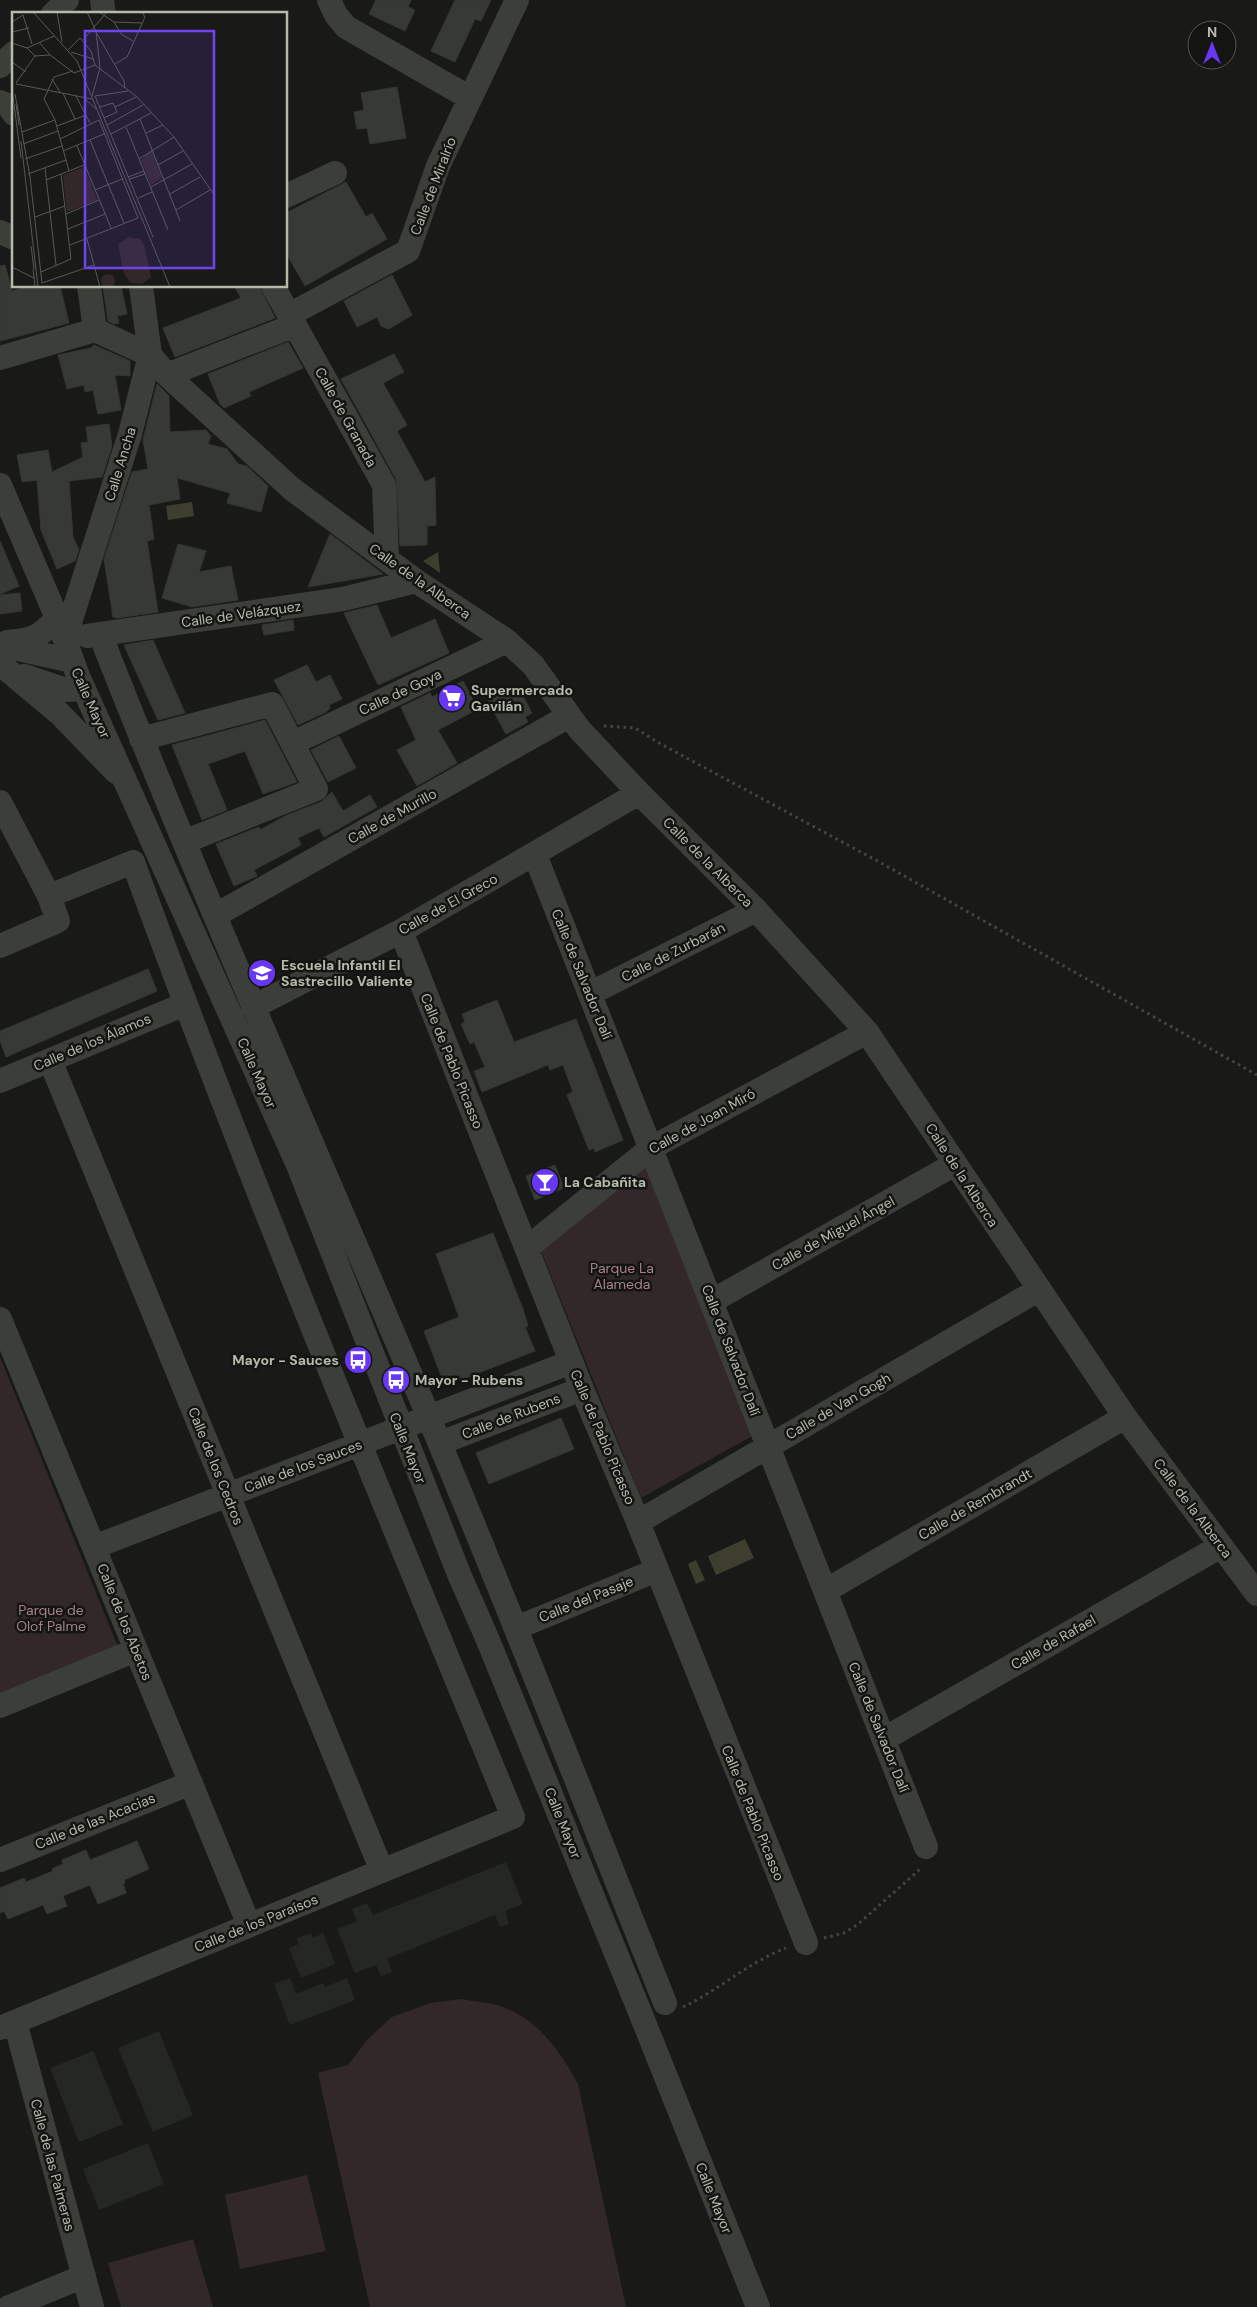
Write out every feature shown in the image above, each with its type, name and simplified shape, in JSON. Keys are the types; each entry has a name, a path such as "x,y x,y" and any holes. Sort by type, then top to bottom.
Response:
{"street":[{"path":"55,12 67,0"},
{"path":"329,0 336,15 346,27 470,98"},
{"name":"Calle de Miralrío","path":"167,375 292,320 408,251 438,166 517,0"},
{"path":"0,66 12,55"},
{"path":"0,102 9,106 12,111"},
{"path":"288,195 335,173"},
{"path":"0,232 12,237"},
{"path":"0,358 95,330 89,288"},
{"name":"Calle Ancha","path":"61,628 130,434 150,355 141,288"},
{"name":"Calle de Granada","path":"274,288 384,485 387,558"},
{"name":"Calle de la Alberca","path":"95,330 150,355 167,375 292,489 416,581 507,641 533,665 574,723 639,793 756,910 867,1032 1038,1290 1125,1417 1257,1594"},
{"name":"Calle Mayor","path":"0,485 61,628 72,661 298,1165 400,1428 641,2012 758,2307"},
{"name":"Calle de Velázquez","path":"61,628 100,634 343,599 416,581"},
{"path":"0,644 30,640 61,628"},
{"name":"Calle Mayor","path":"100,634 141,740 253,1007 440,1443 516,1628 665,2003"},
{"name":"Calle de Goya","path":"293,743 507,641"},
{"path":"0,644 72,661"},
{"path":"3,666 34,682 66,690 84,688"},
{"path":"3,666 60,714 129,785"},
{"path":"141,740 272,704 316,789 184,842"},
{"name":"Calle de Murillo","path":"216,915 574,723"},
{"name":"Calle de El Greco","path":"253,1007 401,930 535,855 639,793"},
{"path":"0,946 58,921 49,896 2,813"},
{"name":"Calle de Salvador Dalí","path":"535,855 926,1846"},
{"path":"49,896 133,862 185,1004 360,1444"},
{"name":"Calle de Zurbarán","path":"591,993 756,910"},
{"name":"Calle de Pablo Picasso","path":"401,930 582,1389 638,1522 806,1943"},
{"name":"Calle de los Álamos","path":"0,1081 185,1004"},
{"name":"Calle de Joan Miró","path":"527,1248 651,1148 867,1032"},
{"name":"Calle de los Cedros","path":"50,1060 382,1871"},
{"name":"Calle de Miguel Ángel","path":"712,1301 955,1164"},
{"name":"Calle de Van Gogh","path":"638,1522 1038,1290"},
{"name":"Calle de los Abetos","path":"0,1319 250,1925"},
{"name":"Calle de Rubens","path":"428,1417 572,1362"},
{"name":"Calle de Rubens","path":"440,1443 582,1389"},
{"name":"Calle de los Sauces","path":"94,1547 428,1417"},
{"name":"Calle de Rembrandt","path":"826,1591 1125,1417"},
{"name":"Calle de los Paraísos","path":"7,2025 513,1817 360,1444"},
{"name":"Calle de Rafael","path":"884,1739 1222,1546"},
{"name":"Calle del Pasaje","path":"516,1628 657,1570"},
{"path":"0,1706 136,1650"},
{"name":"Calle de las Acacias","path":"0,1860 191,1782"},
{"name":"Calle de las Palmeras","path":"7,2025 92,2307"},
{"path":"9,2307 84,2276"}],"path":[{"path":"574,723 635,728 659,743 883,864 1257,1075"}],"shaded area":[{"path":"192,502 194,516 168,520 166,506"},
{"path":"438,552 440,573 423,561"},
{"path":"745,1539 754,1558 716,1575 708,1556"},
{"path":"696,1560 705,1580 696,1584 688,1564"},
{"path":"506,1862 523,1904 505,1911 509,1924 500,1927 495,1915 387,1959 392,1972 381,1976 376,1965 355,1973 337,1929 357,1921 352,1909 367,1903 373,1915"},
{"path":"311,1933 313,1938 323,1933 335,1964 301,1978 289,1948 299,1944 297,1938"},
{"path":"290,1978 296,1994 323,1983 325,1987 347,1978 355,2000 290,2025 274,1984"},
{"path":"159,2031 193,2115 153,2132 118,2048"},
{"path":"93,2051 123,2124 79,2142 50,2068"},
{"path":"148,2143 164,2184 99,2210 83,2169"}],"green space":[{"name":"Parque La Alameda","path":"649,1161 752,1436 641,1498 541,1251"},
{"name":"Parque de Olof Palme","path":"0,1357 118,1647 0,1695"},
{"path":"462,1999 500,2006 526,2019 555,2048 578,2084 626,2307 370,2307 318,2073 348,2065 368,2039 392,2017 430,2003"},
{"path":"307,2175 326,2251 240,2269 225,2195"},
{"path":"193,2239 213,2307 121,2307 108,2263"}],"building":[{"path":"376,0 411,0 408,7 415,10 405,31 369,14"},
{"path":"455,0 491,0 481,21 475,19 455,62 431,51"},
{"path":"397,87 406,138 370,144 367,128 357,129 354,112 364,110 361,93"},
{"path":"346,182 366,217 372,213 387,239 305,286 288,256 288,212"},
{"path":"5,265 12,291 22,288 60,288 69,323 0,341 0,266"},
{"path":"392,275 412,315 389,329 381,326 377,317 357,327 344,301"},
{"path":"103,288 121,288 127,314 117,316 119,323 114,324 108,321"},
{"path":"235,288 260,288 275,318 175,357 163,328 241,298"},
{"path":"288,342 303,368 249,392 251,396 224,408 220,404 208,374"},
{"path":"94,345 130,361 130,376 115,375 121,410 98,414 93,390 85,392 84,385 67,389 58,355 91,348"},
{"path":"394,354 404,372 383,383 407,425 397,431 425,482 435,477 436,525 427,526 427,545 400,546 396,479 341,379"},
{"path":"157,384 169,396 170,432 206,430 211,436 208,444 227,449 238,464 247,466 268,486 261,512 227,503 230,493 177,478 180,499 149,505 154,539 147,541 158,612 117,618 113,617 104,559 132,472 148,469 143,440"},
{"path":"109,424 112,446 102,477 69,481 73,537 79,550 75,561 57,569 41,530 37,480 22,482 17,455 48,450 52,472 83,457 81,443 88,442 86,427"},
{"path":"330,534 383,574 308,587"},
{"path":"0,541 19,586 0,594"},
{"path":"178,544 206,551 199,572 231,566 238,600 192,607 162,598"},
{"path":"20,593 22,611 0,614 0,595"},
{"path":"377,605 391,638 435,619 449,653 378,685 344,613"},
{"path":"293,620 294,630 264,635 262,625"},
{"path":"153,640 185,713 158,720 124,645"},
{"path":"307,665 316,682 330,675 342,699 329,705 330,708 326,712 298,725 274,680"},
{"path":"463,681 478,709 438,730 457,763 417,786 397,750 416,740 401,707 430,693 432,697"},
{"path":"518,686 532,713 525,717 528,722 506,734 488,701"},
{"path":"265,720 297,782 263,794 245,751 208,764 227,810 202,820 172,745"},
{"path":"339,736 356,768 328,782 311,750"},
{"path":"332,792 343,811 370,795 377,807 324,837 319,828 298,838 301,845 254,870 257,876 234,886 216,844 259,827 260,830 287,815 321,802"},
{"path":"148,969 157,991 6,1057 0,1041 0,1031"},
{"path":"497,1000 514,1042 576,1019 623,1140 595,1152 594,1148 589,1150 567,1095 573,1092 563,1065 550,1070 548,1065 482,1092 474,1071 485,1067 474,1042 470,1044 461,1024 465,1022 462,1014"},
{"name":"La Cabañita","path":"555,1165 564,1188 535,1200 526,1176"},
{"path":"493,1233 523,1309 528,1326 525,1327 535,1351 445,1386 424,1331 459,1317 436,1254"},
{"path":"561,1418 574,1449 489,1484 476,1453"},
{"path":"137,1841 149,1869 124,1880 125,1883 123,1884 126,1893 98,1904 90,1885 63,1896 67,1906 47,1914 43,1905 8,1919 4,1911 0,1913 0,1888 24,1878 26,1882 53,1871 52,1869 63,1864 62,1860 86,1850 90,1860"}],"place":[{"name":"Supermercado Gavilán","path":"452,698"},
{"name":"Escuela Infantil El Sastrecillo Valiente","path":"262,973"},
{"name":"La Cabañita","path":"545,1182"},
{"name":"Mayor - Sauces","path":"358,1360"},
{"name":"Mayor - Rubens","path":"396,1380"}]}
